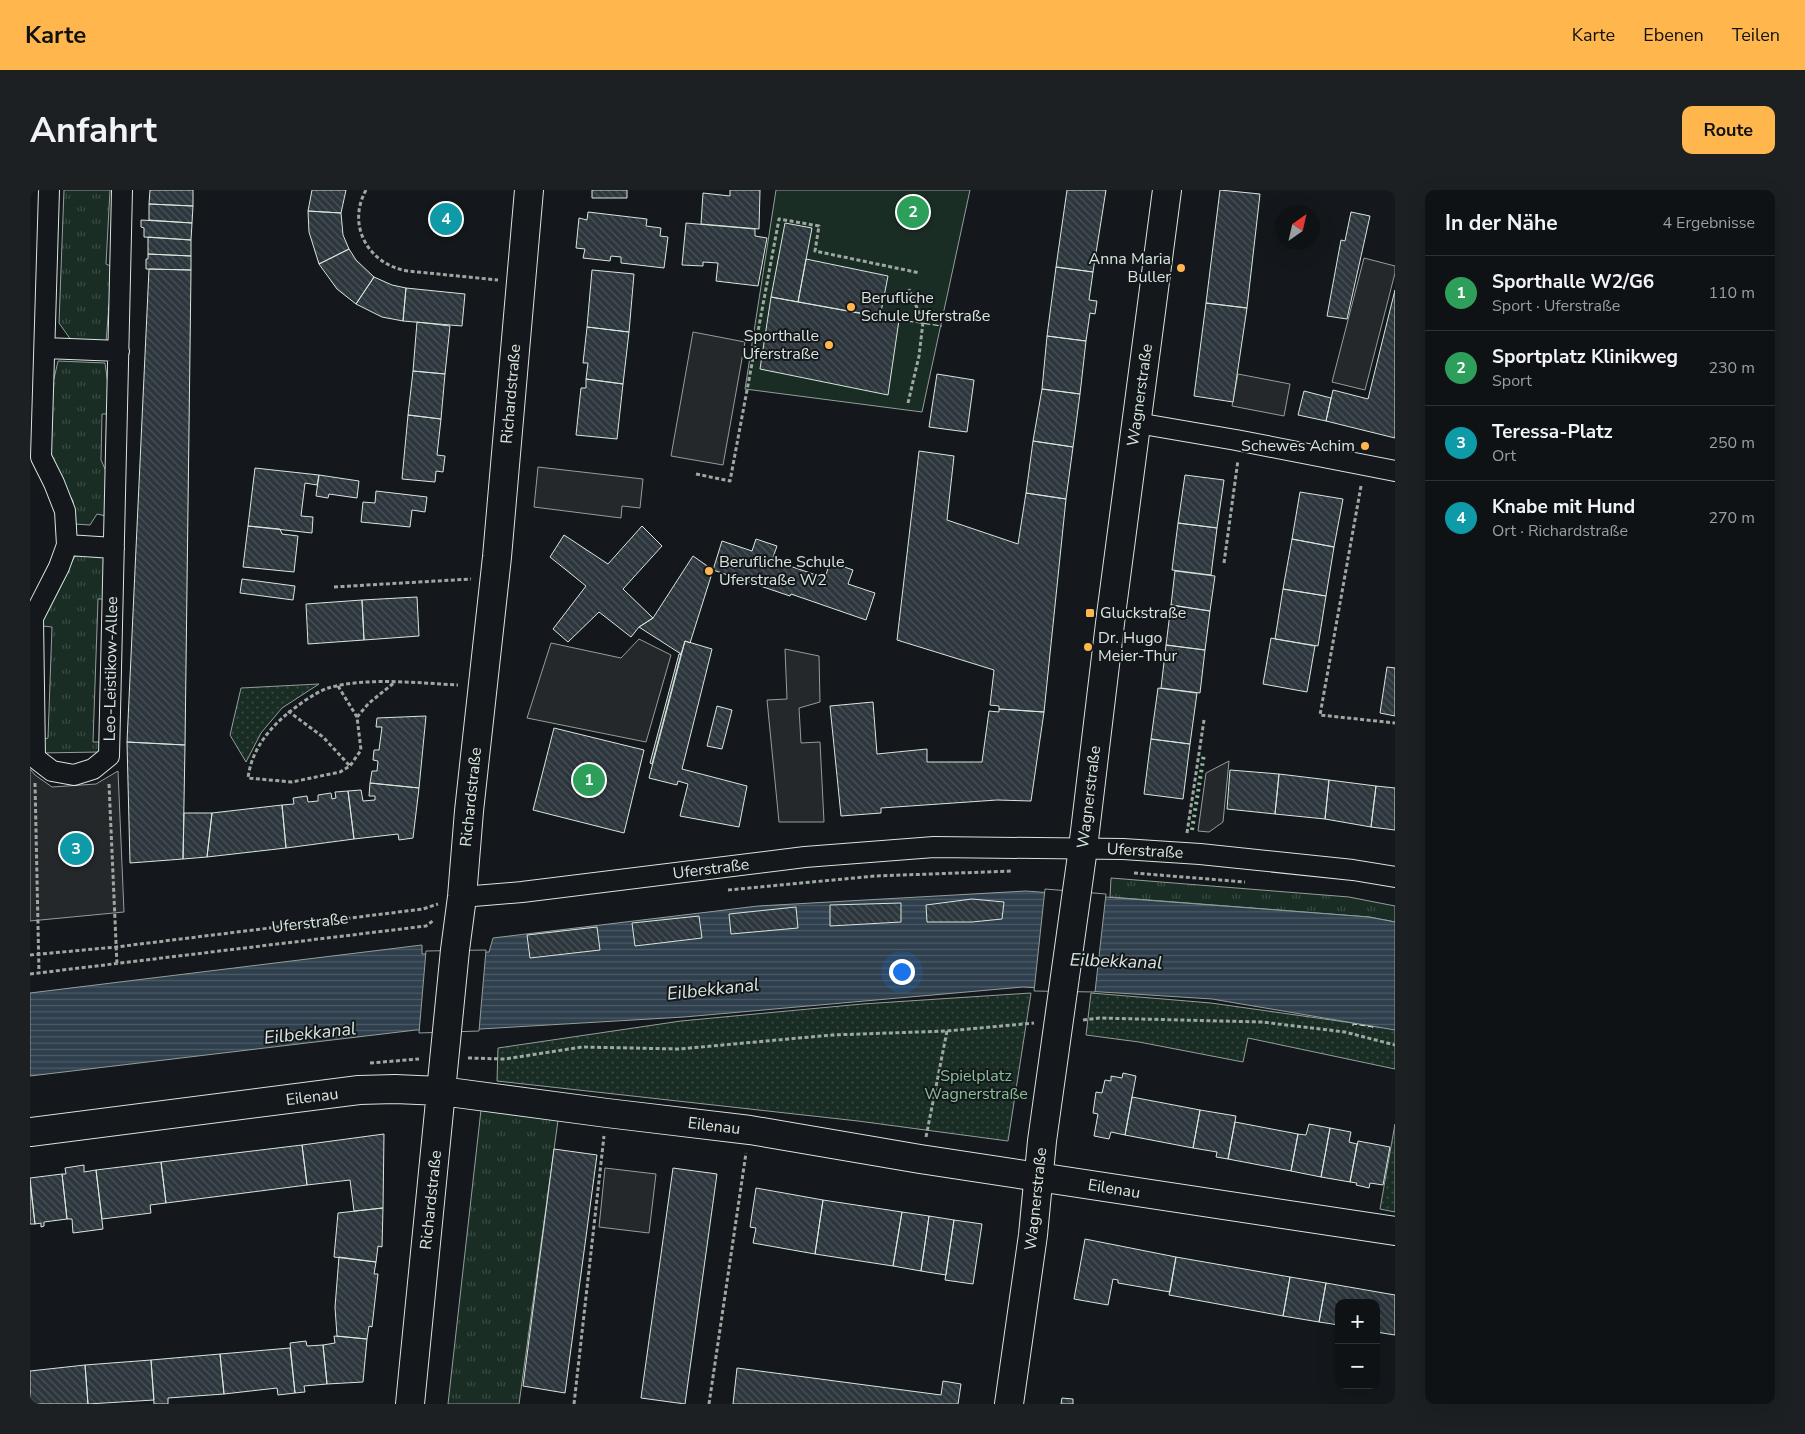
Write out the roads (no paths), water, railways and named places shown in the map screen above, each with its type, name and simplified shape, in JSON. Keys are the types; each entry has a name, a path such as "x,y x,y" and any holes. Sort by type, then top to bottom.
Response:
{"street":[{"path":"50,190 41,457 65,510 66,545 114,548"},
{"name":"Leo-Leistikow-Allee","path":"66,545 60,567 33,618 35,758 52,771 74,775 93,769 109,756 122,190"},
{"name":"Richardstraße","path":"410,1404 494,578 529,190"},
{"name":"Wagnerstraße","path":"1009,1404 1032,1245 1044,1125 1083,848 1111,615 1167,190"},
{"path":"45,348 119,351"},
{"path":"1137,423 1395,471"},
{"name":"Uferstraße","path":"462,897 522,892 805,857 934,848 1083,848 1184,853 1353,870 1395,877"},
{"name":"Eilenau","path":"30,1132 359,1090 441,1091 750,1130 920,1159 1395,1232"}],"water":[{"name":"Eilbekkanal","path":"1026,891 1369,917 1395,922 1395,1030 1212,999 1023,987 684,1017 480,1029 416,1030 30,1076 30,993 422,945 422,954 489,952 493,938 758,906"}],"place":[{"name":"Sportplatz Klinikweg","path":"913,212"},
{"name":"Knabe mit Hund","path":"446,219"},
{"name":"Anna Maria Buller","path":"1181,268"},
{"name":"Berufliche Schule Uferstraße","path":"851,307"},
{"name":"Sporthalle Uferstraße","path":"829,345"},
{"name":"Schewes Achim","path":"1365,446"},
{"name":"Berufliche Schule Uferstraße W2","path":"709,571"},
{"name":"Gluckstraße","path":"1090,613"},
{"name":"Dr. Hugo Meier-Thur","path":"1088,647"},
{"name":"Sporthalle W2/G6","path":"589,780"},
{"name":"Teressa-Platz","path":"76,849"}],"park label":[{"name":"Spielplatz Wagnerstraße","path":"976,1085"}]}
